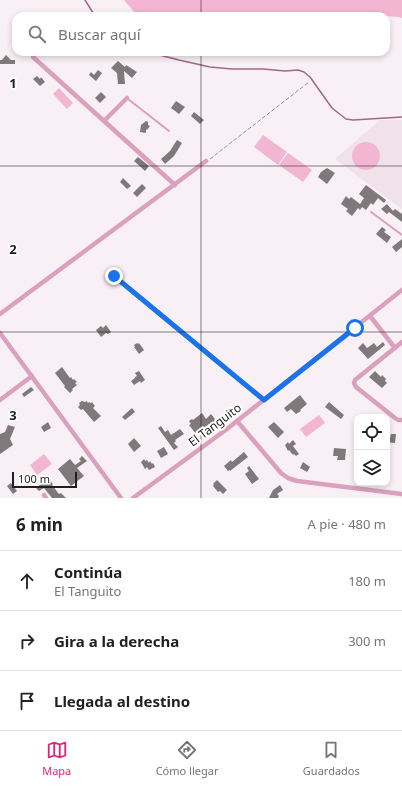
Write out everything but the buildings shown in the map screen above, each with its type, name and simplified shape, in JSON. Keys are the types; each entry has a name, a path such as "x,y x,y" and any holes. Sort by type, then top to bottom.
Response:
{"street":[{"path":"33,57 175,185"},
{"path":"104,121 127,98"},
{"path":"0,314 206,162"},
{"name":"El Tanguito","path":"133,498 237,421 402,290"},
{"path":"370,316 395,348"},
{"path":"0,332 121,498"},
{"path":"402,342 355,380 354,383 356,387 395,418 402,420"},
{"path":"0,400 32,376"},
{"path":"237,421 278,469 288,478 297,481 402,494"}],"lane":[{"path":"127,98 169,131"},
{"path":"371,212 402,235"}],"path":[{"path":"206,162 309,82"},
{"path":"114,276 264,400"}],"shaded area":[{"path":"124,0 402,0 402,18 390,16 390,12 134,12"},
{"path":"59,88 73,103 67,109 53,94"},
{"path":"380,120 402,120 402,209 335,159"},
{"path":"263,135 287,152 278,165 254,147"},
{"path":"366,142 376,146 380,156 376,166 366,170 356,166 352,156 356,146"},
{"path":"288,153 312,170 303,182 279,165"},
{"path":"319,415 325,423 306,437 300,429"},
{"path":"44,454 52,464 37,475 30,465"}],"waterway":[{"path":"85,0 92,12"},
{"path":"164,56 210,67 285,71 298,70 304,72 310,77 332,108 346,119 353,120 402,117"}],"route":[{"path":"114,276 264,400 355,328"}]}
